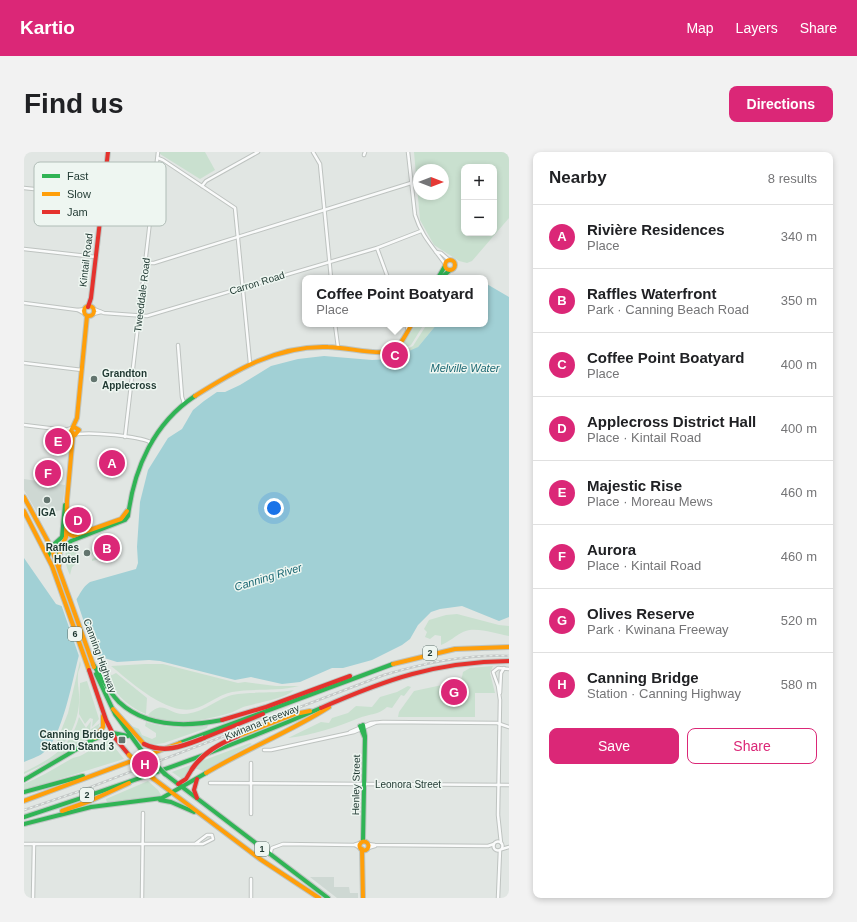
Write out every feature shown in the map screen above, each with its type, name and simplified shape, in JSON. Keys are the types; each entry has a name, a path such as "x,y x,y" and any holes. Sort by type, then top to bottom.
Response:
{"main road":[{"name":"Kintail Road","path":"107,162 108,152"},
{"name":"Kintail Road","path":"59,567 59,553 66,533 67,500 73,445 100,226"},
{"path":"443,275 453,269 454,265 446,263"},
{"path":"446,263 446,269 450,270"},
{"path":"440,275 446,263"},
{"path":"59,553 72,541 125,520 135,475 150,442 184,404 250,364 304,348 390,351 397,348 410,327"},
{"name":"Canning Highway","path":"24,497 51,547 103,693 110,707 130,737 165,774 328,898"},
{"name":"Kintail Road","path":"48,556 51,547 62,537 63,517 67,500"},
{"path":"66,533 73,536 119,520 123,518 128,510"},
{"name":"Canning Highway","path":"24,511 48,556 86,667 112,733 129,755 154,779 260,859 319,898"},
{"name":"Kwinana Freeway","path":"24,801 292,700 385,667 445,650 471,647 509,647"},
{"name":"Kwinana Freeway","path":"24,817 247,739 394,678 431,668 474,662 509,661"},
{"path":"93,664 111,693 125,707 146,720 174,726 198,724 230,718 332,681 385,667"},
{"path":"180,786 197,779 242,752 299,726 346,697"},
{"path":"110,707 119,715 144,744 154,749 167,750 249,721 292,700"},
{"path":"158,799 172,793 180,786 200,757 211,747 295,714 319,709"},
{"path":"94,739 103,727 103,713"},
{"name":"Henley Street","path":"362,727 364,738 365,784 364,897"},
{"path":"26,779 94,739 112,733 124,734 130,737"},
{"path":"24,792 119,766"},
{"path":"24,824 90,801 151,773"},
{"path":"197,779 194,790 198,800"},
{"name":"1","path":"24,824 100,806 158,799 171,802 199,814"}],"street":[{"name":"Tweeddale Road","path":"158,152 158,162"},
{"path":"202,186 206,181 258,152"},
{"path":"313,152 320,164 331,275"},
{"path":"408,152 415,215 421,231 446,263"},
{"path":"158,158 234,206 250,364"},
{"path":"146,263 154,263 411,183"},
{"path":"24,188 34,189"},
{"name":"Tweeddale Road","path":"125,437 150,226"},
{"name":"Carron Road","path":"139,317 147,316 376,248 421,231"},
{"path":"376,248 387,275"},
{"path":"24,249 96,257"},
{"path":"436,252 441,253 446,263"},
{"path":"24,303 139,317"},
{"path":"78,310 89,312"},
{"path":"335,327 338,348"},
{"path":"178,345 182,397 184,404"},
{"path":"24,363 82,370"},
{"path":"24,425 125,437 150,442"},
{"path":"65,430 75,431"},
{"path":"500,700 498,686 493,672 498,668 509,669"},
{"path":"498,898 500,700 502,673 504,668"},
{"path":"264,750 271,750 350,732 375,723 500,724 509,727"},
{"path":"251,763 251,814"},
{"name":"Leonora Street","path":"210,783 509,785"},
{"path":"142,898 143,813"},
{"path":"488,846 495,843 499,832"},
{"path":"24,844 195,844 208,842 213,838 210,834 195,844"},
{"path":"205,836 205,841 208,842"},
{"path":"495,843 499,848"},
{"path":"495,843 499,848"},
{"path":"33,898 34,844"},
{"path":"270,855 272,848 283,844 364,846 488,846 499,848 509,846"},
{"path":"251,879 251,898"}],"shaded area":[{"path":"24,479 65,485 62,510 38,514 24,490"},
{"path":"310,877 334,877 334,887 349,887 350,893 358,893 358,898 337,898"}],"green space":[{"path":"160,152 205,152 215,170 200,179 160,154"},
{"path":"414,152 509,152 509,218 497,232 497,164 461,164 461,236 494,236 472,261 467,263 459,261 434,245 420,220 418,200 449,200 449,164 415,164"},
{"path":"414,327 422,327 411,345 395,353"},
{"path":"425,327 435,327 418,347 409,353 407,349 413,346"},
{"path":"115,535 119,551 117,558 114,560 112,556 92,561 92,559 100,555 99,552 91,555 92,545 94,544 98,548 112,543 112,536"},
{"path":"78,542 75,565 72,567 70,575 65,560 66,551 73,544"},
{"path":"457,614 499,625 509,626 509,636 480,630 468,630 441,645 441,636 435,635 430,639 425,637 427,632 424,629 429,620 446,615"},
{"path":"80,661 81,665 78,673 79,700 75,724 64,743 54,751 68,713"},
{"path":"163,664 238,683 245,682 276,686 299,686 282,689 232,692 227,693 198,708 183,709 171,707 160,702 138,688 111,666"},
{"path":"493,666 490,673 495,693 475,693 475,717 398,717 399,712 414,691 461,681 463,672 470,668"},
{"path":"103,673 112,675 116,673 147,698 146,714 126,702 111,686"},
{"path":"87,681 99,719 92,727 93,719 90,718 85,724 79,714 80,683"},
{"path":"408,686 411,687 404,696 401,695 392,708 387,707 377,713 325,730 288,738 321,722 329,723 332,718 348,713 356,706 372,707 380,697 397,692"},
{"path":"294,690 278,698 245,707 230,713 200,720 188,722 166,721 156,719 148,715 153,710 162,707 179,714 191,713 232,695"},
{"path":"79,717 86,728 91,721 90,730 100,723 97,731 59,757 24,774 24,772 51,757 65,745 71,737"},
{"path":"146,722 161,726 177,727 208,725 207,728 164,743 151,745 141,737 132,726 139,729 142,735 152,739 156,737 156,733 145,726"},
{"path":"107,738 124,759 24,790 24,784 72,758 84,754"},
{"path":"250,743 252,744 203,771 191,767 182,779 172,772"},
{"path":"148,781 158,790 161,795 107,803 106,799"}],"water":[{"name":"Canning River","path":"488,285 509,297 509,617 499,621 462,606 440,609 431,612 418,625 410,639 402,645 372,660 343,668 332,668 300,682 282,684 251,677 235,680 160,661 149,660 117,662 98,656 79,655 66,707 56,735 50,746 43,753 24,762 24,558 56,604 67,608 74,602 83,588 90,582 136,569 138,563 137,547 140,502 148,470 168,438 182,429 193,410 204,401 217,392 225,392 240,385 271,366 298,359 324,356 372,360 391,359 418,347 435,327 488,327"}],"pier":[{"path":"76,598 96,658 80,657 80,659 61,604 67,606 73,603"}],"railway":[{"path":"24,810 83,790 384,675 445,660 477,656 509,656"}],"traffic: fast":[{"path":"440,275 445,266"},
{"path":"444,275 450,270"},
{"path":"59,553 71,541 125,520 128,516 135,481 148,448 168,419 195,396"},
{"path":"48,556 51,547 62,537 65,505"},
{"path":"93,664 115,698 130,711 142,717 155,721 181,724 195,724 222,720"},
{"path":"180,743 393,664"},
{"path":"96,674 115,714 142,751"},
{"path":"24,817 174,766 321,708"},
{"path":"363,725 365,736 363,841"},
{"path":"360,726 365,738"},
{"path":"24,780 94,739 113,733 128,736"},
{"path":"142,751 165,774"},
{"path":"24,824 91,807 162,798 206,773"},
{"path":"165,774 328,898"},
{"path":"24,792 83,776"},
{"path":"160,800 171,802 194,812"}],"traffic: slow":[{"path":"450,260 455,265 450,270 445,265 450,260"},
{"path":"87,306 91,306 93,307 94,311 93,315 87,316 84,313 84,309 87,306"},
{"path":"74,427 79,430 75,435 71,431 77,418 87,316"},
{"path":"195,396 226,377 258,361 292,350 310,347 328,347 373,352 391,351 399,345 410,327"},
{"path":"59,566 60,549 66,537 67,500 73,435"},
{"path":"24,497 51,547 94,667"},
{"path":"24,511 52,566 89,670"},
{"path":"66,533 73,536 121,519 127,511"},
{"path":"393,664 455,649 509,647"},
{"path":"206,773 329,707"},
{"path":"113,709 144,744"},
{"path":"238,736 295,714 310,711"},
{"path":"95,738 103,727 103,716"},
{"path":"24,801 180,743"},
{"path":"129,755 154,779"},
{"path":"154,779 260,859 319,898"},
{"path":"62,811 90,801 129,783"},
{"path":"364,841 369,846 364,851 359,846 364,841"},
{"path":"362,849 363,898"}],"traffic: jam":[{"path":"107,162 108,152"},
{"path":"88,307 91,298 99,226"},
{"path":"321,708 368,689 412,674 458,665 509,661"},
{"path":"89,670 106,720 115,738 129,755"},
{"path":"222,720 266,707 350,676"},
{"path":"204,738 263,714"},
{"path":"192,769 212,749 238,736"},
{"path":"144,744 152,747 167,749 204,738"},
{"path":"178,784 186,779 192,769"},
{"path":"197,779 194,790 197,798"}],"place":[{"name":"Coffee Point Boatyard","path":"395,355"},
{"name":"Grandton Applecross","path":"94,379"},
{"name":"Majestic Rise","path":"58,441"},
{"name":"Rivière Residences","path":"112,463"},
{"name":"Aurora","path":"48,473"},
{"name":"IGA","path":"47,500"},
{"name":"Applecross District Hall","path":"78,520"},
{"name":"Raffles Waterfront","path":"107,548"},
{"name":"Raffles Hotel","path":"87,553"},
{"name":"Olives Reserve","path":"454,692"},
{"name":"Canning Bridge Station Stand 3","path":"122,740"},
{"name":"Canning Bridge","path":"145,764"}],"water label":[{"name":"Melville Water","path":"465,368"}]}
